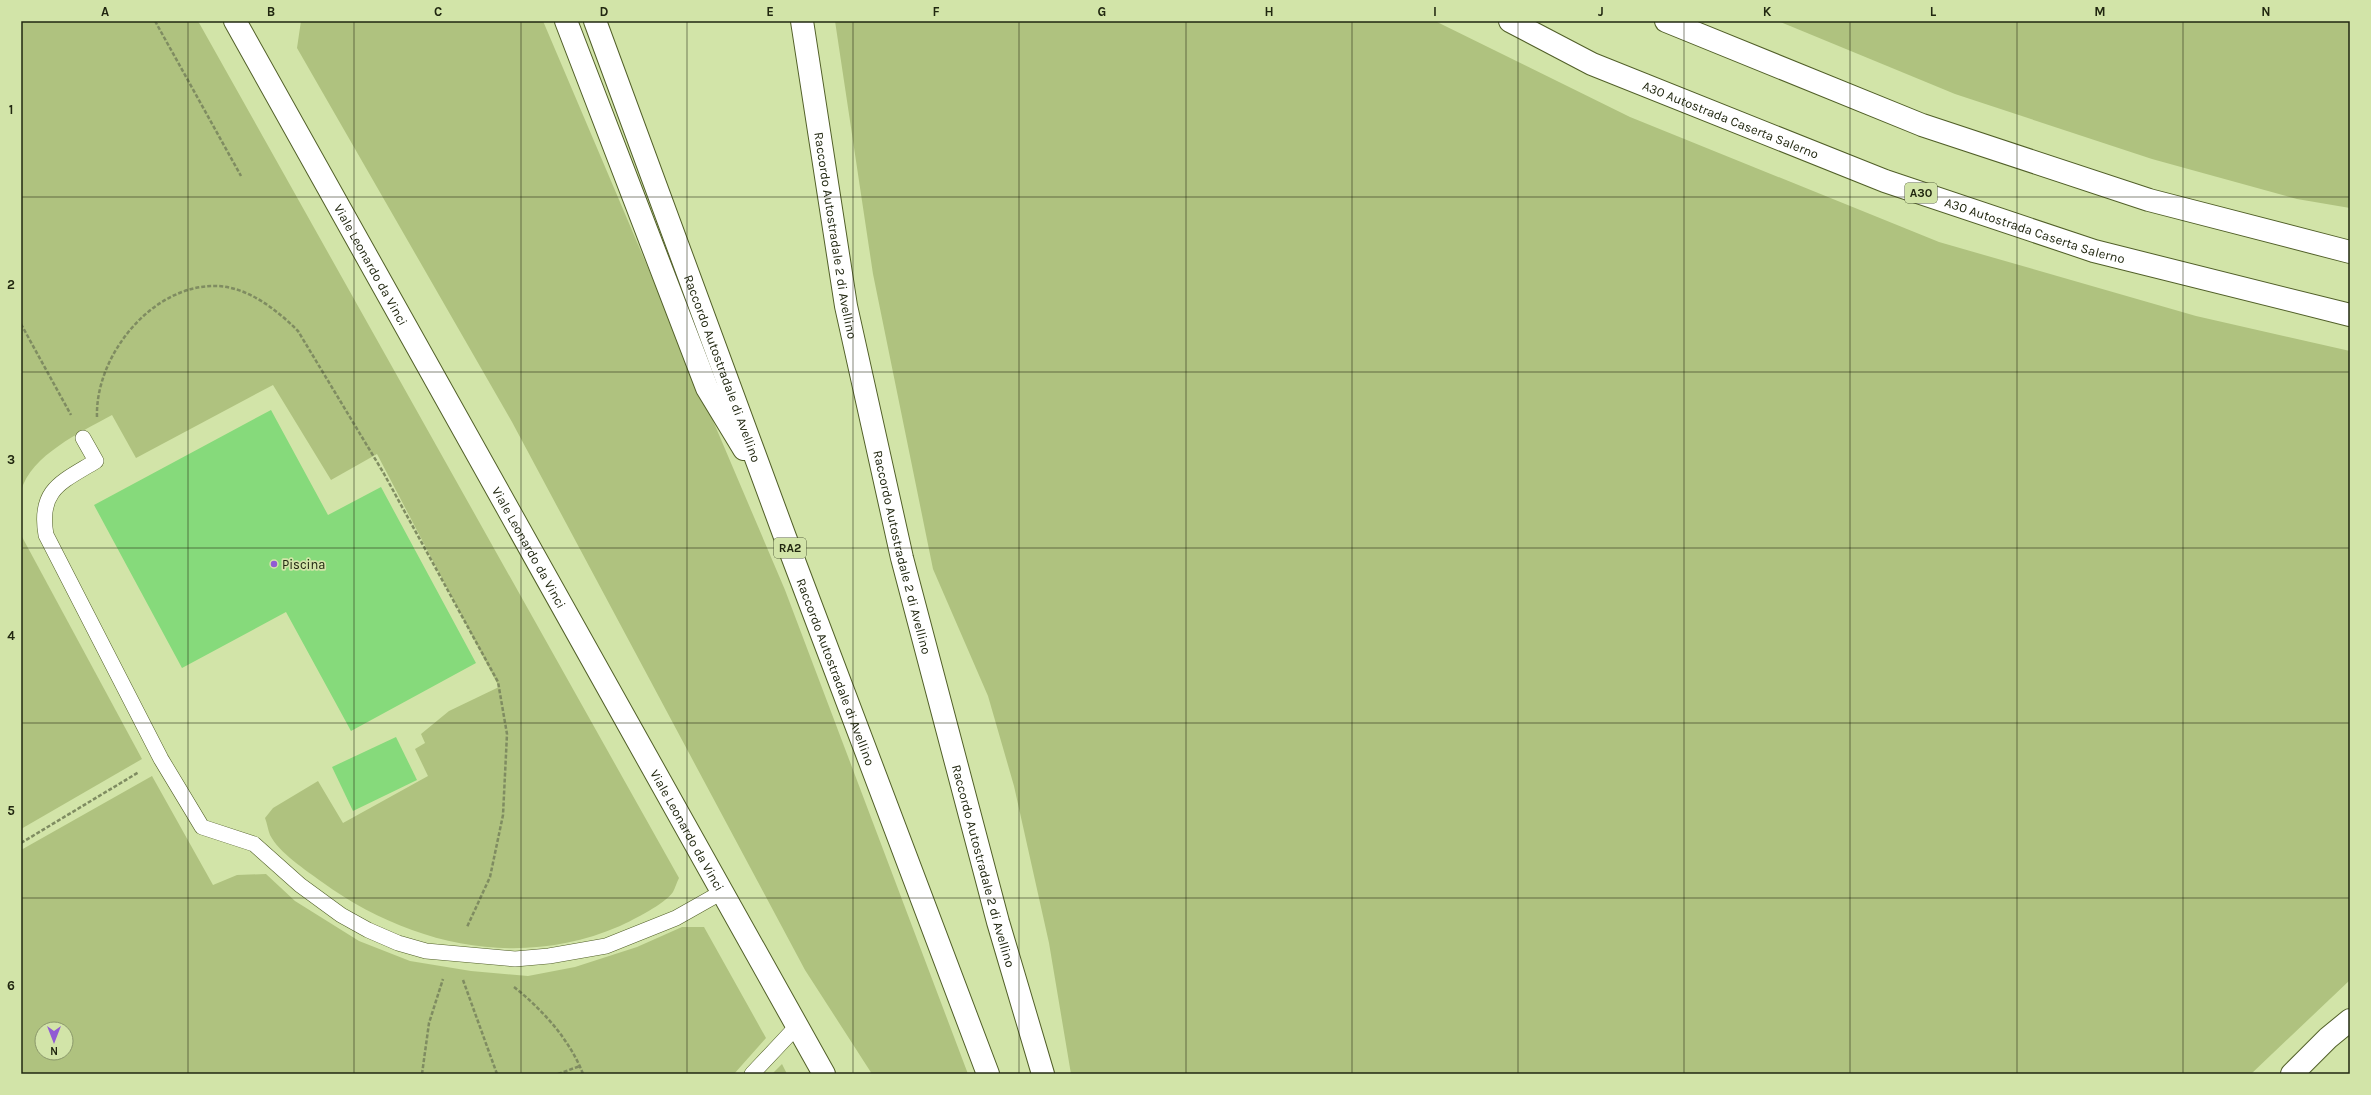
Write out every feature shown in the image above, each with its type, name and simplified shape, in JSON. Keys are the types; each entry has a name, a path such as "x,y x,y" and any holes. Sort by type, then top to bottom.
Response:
{"main road":[{"name":"Viale Leonardo da Vinci","path":"235,21 824,1074"},
{"path":"566,21 707,388 772,498"},
{"name":"Raccordo Autostradale di Avellino","path":"595,21 988,1074"},
{"name":"Raccordo Autostradale 2 di Avellino","path":"802,21 846,306 902,558 998,922 1043,1074"},
{"name":"A30 Autostrada Caserta Salerno","path":"1510,21 1592,64 1885,181 2094,251 2350,314"},
{"path":"1666,21 1922,125 2149,200 2350,252"},
{"path":"2292,1074 2328,1038 2350,1020"}],"lane":[{"path":"83,438 96,461 52,490 44,511 46,535 161,759 202,827 254,844 300,885 341,915 368,930 398,943 456,960 515,959 578,953 606,946 676,918 722,892"},
{"path":"752,1074 798,1026"}],"path":[{"path":"155,21 241,176"},
{"path":"21,324 83,438 98,429 97,403 106,370 116,350 145,313 167,300 192,289 217,286 242,292 282,316 298,331 383,472 498,682 507,734 503,815 490,878 456,960 444,977 437,997 429,1023 422,1074"},
{"path":"21,843 161,759"},
{"path":"456,960 497,1074"},
{"path":"509,983 531,1000 566,1042 583,1074"},
{"path":"558,1074 580,1066"}],"green space":[{"path":"21,21 198,21 679,878 673,892 663,902 620,926 581,939 543,947 504,948 465,944 428,935 391,922 356,904 301,867 286,855 274,842 270,835 265,818 273,808 318,781 343,823 428,776 415,749 425,743 421,734 449,711 499,687 377,454 331,480 273,385 136,458 112,415 72,437 46,456 35,466 21,491"},
{"path":"301,21 543,21 785,590 968,1074 872,1074 805,970 512,422 297,48"},
{"path":"835,21 1435,21 1630,117 1939,242 2196,316 2350,351 2350,980 2251,1074 1071,1074 1049,943 1014,786 988,696 933,569 873,274"},
{"path":"1778,21 2350,21 2350,208 2297,199 2152,159 1955,94"},
{"path":"21,535 142,759 21,829"},
{"path":"152,776 213,885 237,875 266,874 295,901 359,941 410,961 471,971 528,976 575,967 637,947 682,927 704,927 766,1038 734,1074 21,1074 21,850"},
{"path":"782,1064 787,1074 772,1074"}],"building":[{"name":"Piscina","path":"271,410 328,515 381,487 476,663 351,731 286,612 182,668 94,505"},
{"path":"396,737 417,780 353,811 332,767"}],"place":[{"name":"Piscina","path":"274,564"}]}
